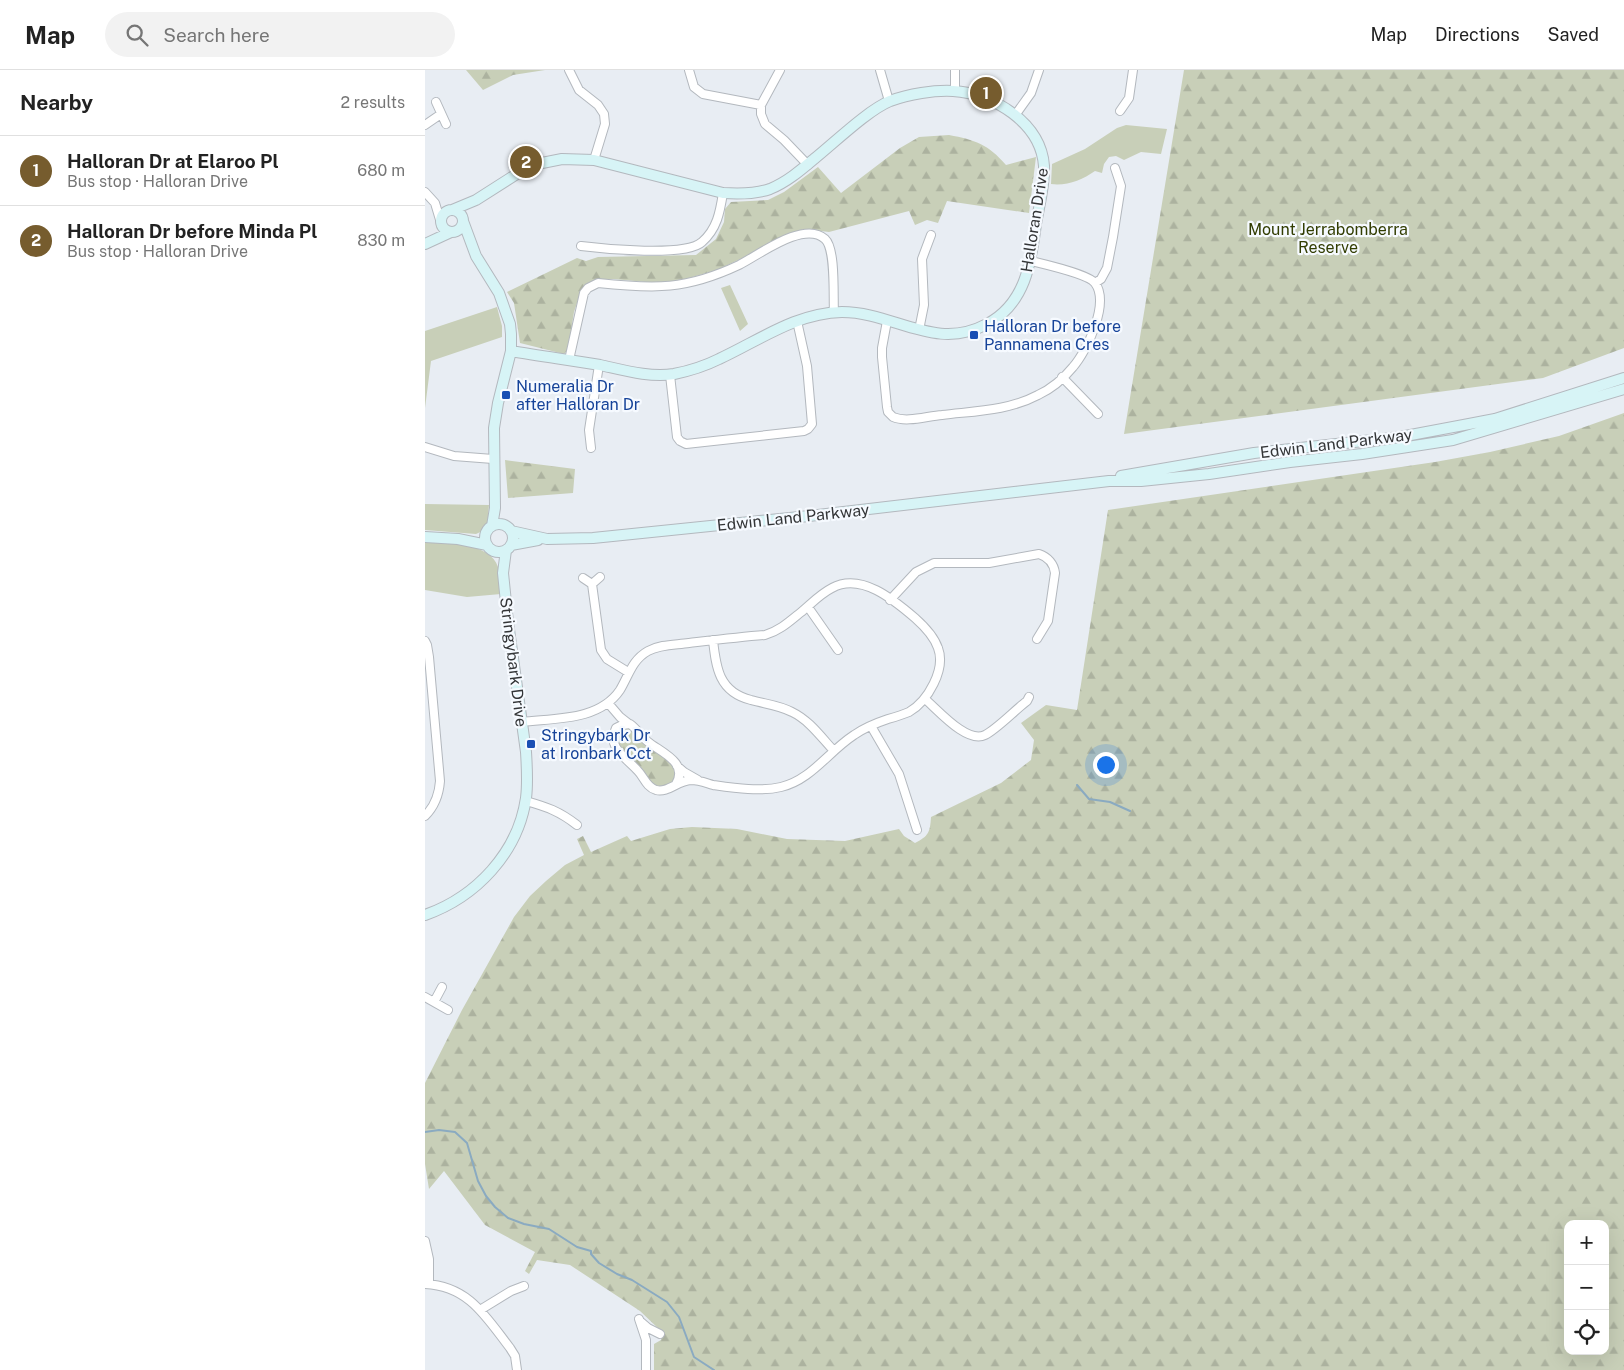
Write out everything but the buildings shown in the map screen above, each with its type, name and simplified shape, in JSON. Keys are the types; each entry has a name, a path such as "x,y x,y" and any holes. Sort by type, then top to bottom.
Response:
{"street":[{"path":"569,70 579,90 598,105 604,114 605,124 594,160"},
{"path":"689,70 694,87 703,94 761,105"},
{"path":"780,70 761,105 761,114 765,124 784,140 807,165"},
{"path":"880,70 889,101"},
{"path":"955,70 955,91"},
{"path":"1016,114 1031,93 1039,70"},
{"path":"1120,111 1129,98 1133,70"},
{"name":"Halloran Drive","path":"451,210 476,200 523,170 542,163 562,159 594,160 723,193 738,194 768,190 783,183 889,101 916,94 955,91 988,100 1016,114 1028,127 1039,147 1043,164 1031,261 1022,287 1015,300 1002,313 987,324 976,329 949,335 919,330 869,315 851,312 817,315 776,329 719,360 670,375 647,374 511,350"},
{"path":"436,102 446,124"},
{"path":"425,125 441,114"},
{"path":"1095,283 1101,279 1107,268 1113,237 1121,186 1115,168"},
{"path":"425,192 435,203 459,212 463,220 461,228 428,242"},
{"path":"581,246 608,250 675,250 689,248 701,243 714,229 723,193"},
{"name":"Halloran Drive","path":"463,220 476,200"},
{"path":"435,203 441,223 445,229 464,237 471,244"},
{"path":"428,242 441,223 443,215 451,210"},
{"name":"Stringybark Drive","path":"425,915 463,896 488,875 506,852 517,828 525,801 527,770 503,573 508,547 513,538 502,527 495,508 493,459 495,417 511,350 510,324 499,293 479,262 463,220"},
{"path":"569,360 583,293 593,285 599,283 667,287 688,284 714,276 791,237 807,233 814,233 824,238 831,249 834,313"},
{"path":"919,330 924,305 922,259 931,235"},
{"path":"887,321 882,357 888,412 895,418 908,419 1009,407 1019,404 1039,395 1076,363 1093,333 1100,301 1100,294 1092,280 1063,269 1031,261"},
{"path":"670,375 677,437 686,444 809,429 812,424 807,366 797,321"},
{"path":"591,448 589,430 599,365"},
{"path":"1062,377 1098,414"},
{"name":"Edwin Land Parkway","path":"1044,488 1254,453 1400,437 1469,424 1504,416 1624,378"},
{"name":"Edwin Land Parkway","path":"489,544 508,547 541,539 576,539 809,516 1109,481 1141,481 1209,474 1363,454 1453,440 1624,389"},
{"path":"425,447 454,456 493,459"},
{"path":"425,536 489,544 502,527"},
{"name":"Edwin Land Parkway","path":"502,527 541,539"},
{"name":"Stringybark Drive","path":"489,544 503,573"},
{"path":"890,600 916,572 934,564 997,562 1034,554 1041,555 1051,562 1055,576 1047,622 1037,639"},
{"path":"592,584 599,577"},
{"path":"583,578 592,584 601,650 607,659 628,672"},
{"path":"522,722 594,712 619,691 628,672 638,658 652,649 765,635 775,632 817,598 834,587 851,582 872,588 908,612 926,629 939,649 940,660 936,676 931,690 925,699 908,712 871,726 853,736 807,775 782,786 754,789 700,781 683,781 662,790 653,788 647,784 638,771 617,750 613,740 615,730 614,716 607,703"},
{"path":"808,607 838,650"},
{"path":"713,640 716,667 727,687 738,696 777,706 804,719 834,751"},
{"path":"425,641 429,656 440,781 435,803 425,816"},
{"path":"925,699 965,734 977,737 986,734 1027,701 1029,697"},
{"path":"607,703 618,716 635,728 648,742 670,757 684,772 700,781"},
{"path":"615,730 620,725 629,724"},
{"path":"871,726 899,774 917,830"},
{"path":"676,784 679,776 677,766"},
{"path":"525,801 555,810 565,815 577,825"},
{"path":"434,1002 442,987"},
{"path":"425,997 448,1010"},
{"path":"425,1241 429,1259 427,1284 456,1291 470,1300 510,1348 515,1356 517,1370"},
{"path":"480,1310 511,1291 524,1286"},
{"path":"646,1370 646,1340 638,1318 647,1328 660,1334"}],"green space":[{"path":"466,70 545,70 513,75 483,90"},
{"name":"Mount Jerrabomberra Reserve","path":"1184,70 1624,70 1624,348 1543,378 1124,434"},
{"path":"1126,125 1167,129 1161,154 1141,152 1124,160 1116,156 1109,157 1104,164 1102,173 1095,171 1074,182 1051,184 1052,164 1085,149 1117,128"},
{"path":"949,135 981,144 993,152 1006,165 1036,157 1029,213 947,201 938,223 927,220 915,225 909,211 829,232 804,229 717,270 668,284 613,279 591,282 581,291 574,312 568,350 564,354 520,343 514,303 507,292 577,258 586,261 598,257 696,255 716,239 724,222 725,209 731,202 768,200 784,192 818,167 841,193 900,148 919,137"},
{"path":"730,285 748,324 740,331 721,288"},
{"path":"497,307 502,326 502,337 431,361 425,408 425,331"},
{"path":"1624,413 1624,1370 654,1370 654,1344 661,1340 662,1332 640,1311 570,1265 537,1260 529,1274 525,1271 535,1252 485,1225 444,1171 429,1189 425,1164 425,1083 462,1010 514,917 530,896 546,881 565,865 584,855 577,839 583,836 591,852 627,836 631,841 670,829 692,827 737,829 787,839 845,841 899,829 904,836 915,843 928,833 931,817 1001,783 1031,760 1034,740 1021,723 1046,705 1077,710 1108,510 1435,462 1559,436"},
{"path":"505,460 575,469 573,493 508,498"},
{"path":"425,504 489,505 487,529 476,534 425,530"},
{"path":"425,540 466,545 486,553 494,559 498,567 501,594 467,597 425,590"},
{"path":"629,727 672,762 676,773 675,778 670,784 659,786 651,784 618,746 616,734 619,729"}],"waterway":[{"path":"1077,785 1089,799 1110,802 1130,811"},
{"path":"425,1132 439,1130 455,1132 467,1143 478,1181 486,1196 508,1218 524,1224 549,1229 577,1247 591,1251 591,1254 599,1263 617,1274 632,1280 667,1302 679,1317 694,1357 714,1370"}],"place":[{"name":"Halloran Dr at Elaroo Pl","path":"986,93"},
{"name":"Halloran Dr before Minda Pl","path":"526,162"},
{"name":"Halloran Dr before Pannamena Cres","path":"974,335"},
{"name":"Numeralia Dr after Halloran Dr","path":"506,395"},
{"name":"Stringybark Dr at Ironbark Cct","path":"531,744"}]}
